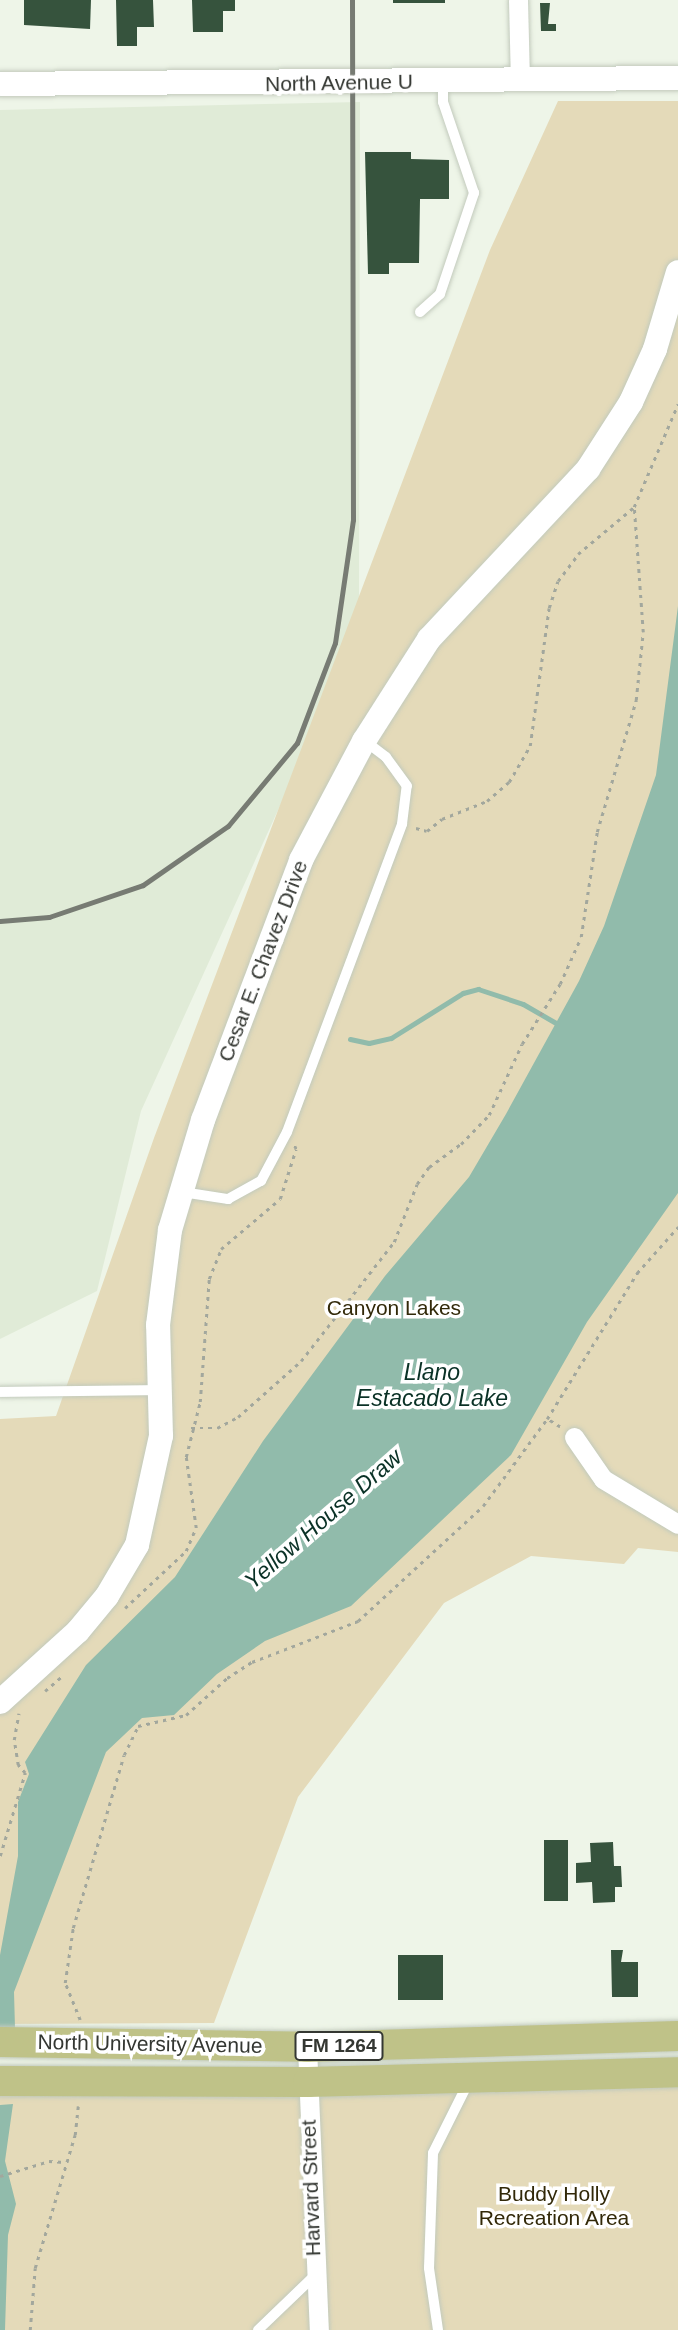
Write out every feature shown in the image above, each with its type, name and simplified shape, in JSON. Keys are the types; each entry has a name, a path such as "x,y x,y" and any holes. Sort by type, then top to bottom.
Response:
{"main road":[{"name":"North University Avenue","path":"0,2042 307,2047 678,2036"},
{"name":"North University Avenue","path":"0,2081 470,2080 678,2072"}],"street":[{"path":"518,0 520,80"},
{"name":"North Avenue U","path":"0,84 678,78"},
{"name":"Cesar E. Chavez Drive","path":"0,1702 78,1631 107,1596 137,1545 161,1436 161,1278 181,1192 235,1030 301,860 364,741 429,639 588,469 631,402 655,349 678,272"},
{"path":"574,1437 603,1479 678,1524"},
{"name":"Harvard Street","path":"307,2047 313,2277 319,2330"}],"lane":[{"path":"420,312 440,294 474,193 443,102 443,81"},
{"path":"181,1192 229,1199 261,1181 287,1132 402,824 407,786 386,757 364,741"},
{"path":"0,1392 159,1390"},
{"path":"438,2330 429,2268 433,2153 470,2080"},
{"path":"258,2330 313,2277"}],"path":[{"path":"402,824 427,831 442,819 487,801 509,782 530,746 549,608 558,581 578,554 634,506 678,404"},
{"path":"191,1428 217,1427 238,1416 301,1361 394,1242 417,1184 429,1167 468,1139 489,1115 522,1044 565,974 586,919 597,832 636,700 642,665 634,506"},
{"path":"84,2030 65,1983 73,1928 124,1755 138,1726 186,1715 227,1678 252,1662 358,1621 482,1506 547,1419 637,1273 678,1227"},
{"path":"547,1419 574,1437"},
{"path":"30,2330 35,2268 75,2135 78,2106"},
{"path":"0,2176 49,2161 65,2162"}],"shaded area":[{"path":"360,102 359,599 284,797 141,1111 97,1291 0,1339 0,110"}],"green space":[{"name":"Canyon Lakes","path":"558,101 678,101 678,1552 638,1548 624,1564 531,1556 444,1603 298,1797 214,2023 0,2024 0,1419 56,1416 154,1138 490,250"},
{"name":"Buddy Holly Recreation Area","path":"0,2081 678,2081 678,2330 0,2330"}],"water":[{"name":"Llano Estacado Lake","path":"678,606 678,1193 587,1322 511,1455 351,1606 265,1641 217,1674 174,1715 142,1718 106,1752 14,1992 15,2028 0,2028 0,1955 18,1856 18,1802 29,1774 25,1762 86,1665 175,1577 263,1441 385,1276 469,1177 506,1114 579,981 604,926 656,775"},
{"path":"13,2104 5,2161 16,2204 8,2235 5,2330 0,2330 0,2105"}],"building":[{"path":"24,0 91,0 90,29 24,25"},
{"path":"116,0 153,0 154,27 137,27 137,46 117,46"},
{"path":"192,0 235,0 235,11 223,11 223,32 193,32"},
{"path":"393,0 445,0 445,3 393,3"},
{"path":"540,3 550,3 548,24 556,24 556,31 541,31"},
{"path":"365,152 411,152 411,159 449,160 449,199 420,199 419,263 389,263 389,274 368,274"},
{"path":"544,1840 568,1840 568,1901 544,1901"},
{"path":"613,1842 614,1866 621,1866 622,1887 615,1887 615,1902 593,1903 592,1882 576,1883 576,1863 591,1862 590,1843"},
{"path":"611,1950 623,1950 621,1962 638,1962 638,1997 612,1997"},
{"path":"398,1955 443,1955 443,2000 398,2000"}],"waterway":[{"path":"350,1039 369,1043 391,1038 463,993 478,989 523,1004 556,1023"}],"railway":[{"path":"0,921 49,917 143,885 228,826 297,743 335,643 353,520 352,0"}],"water label":[{"name":"Yellow House Draw","path":"323,1519"}]}
